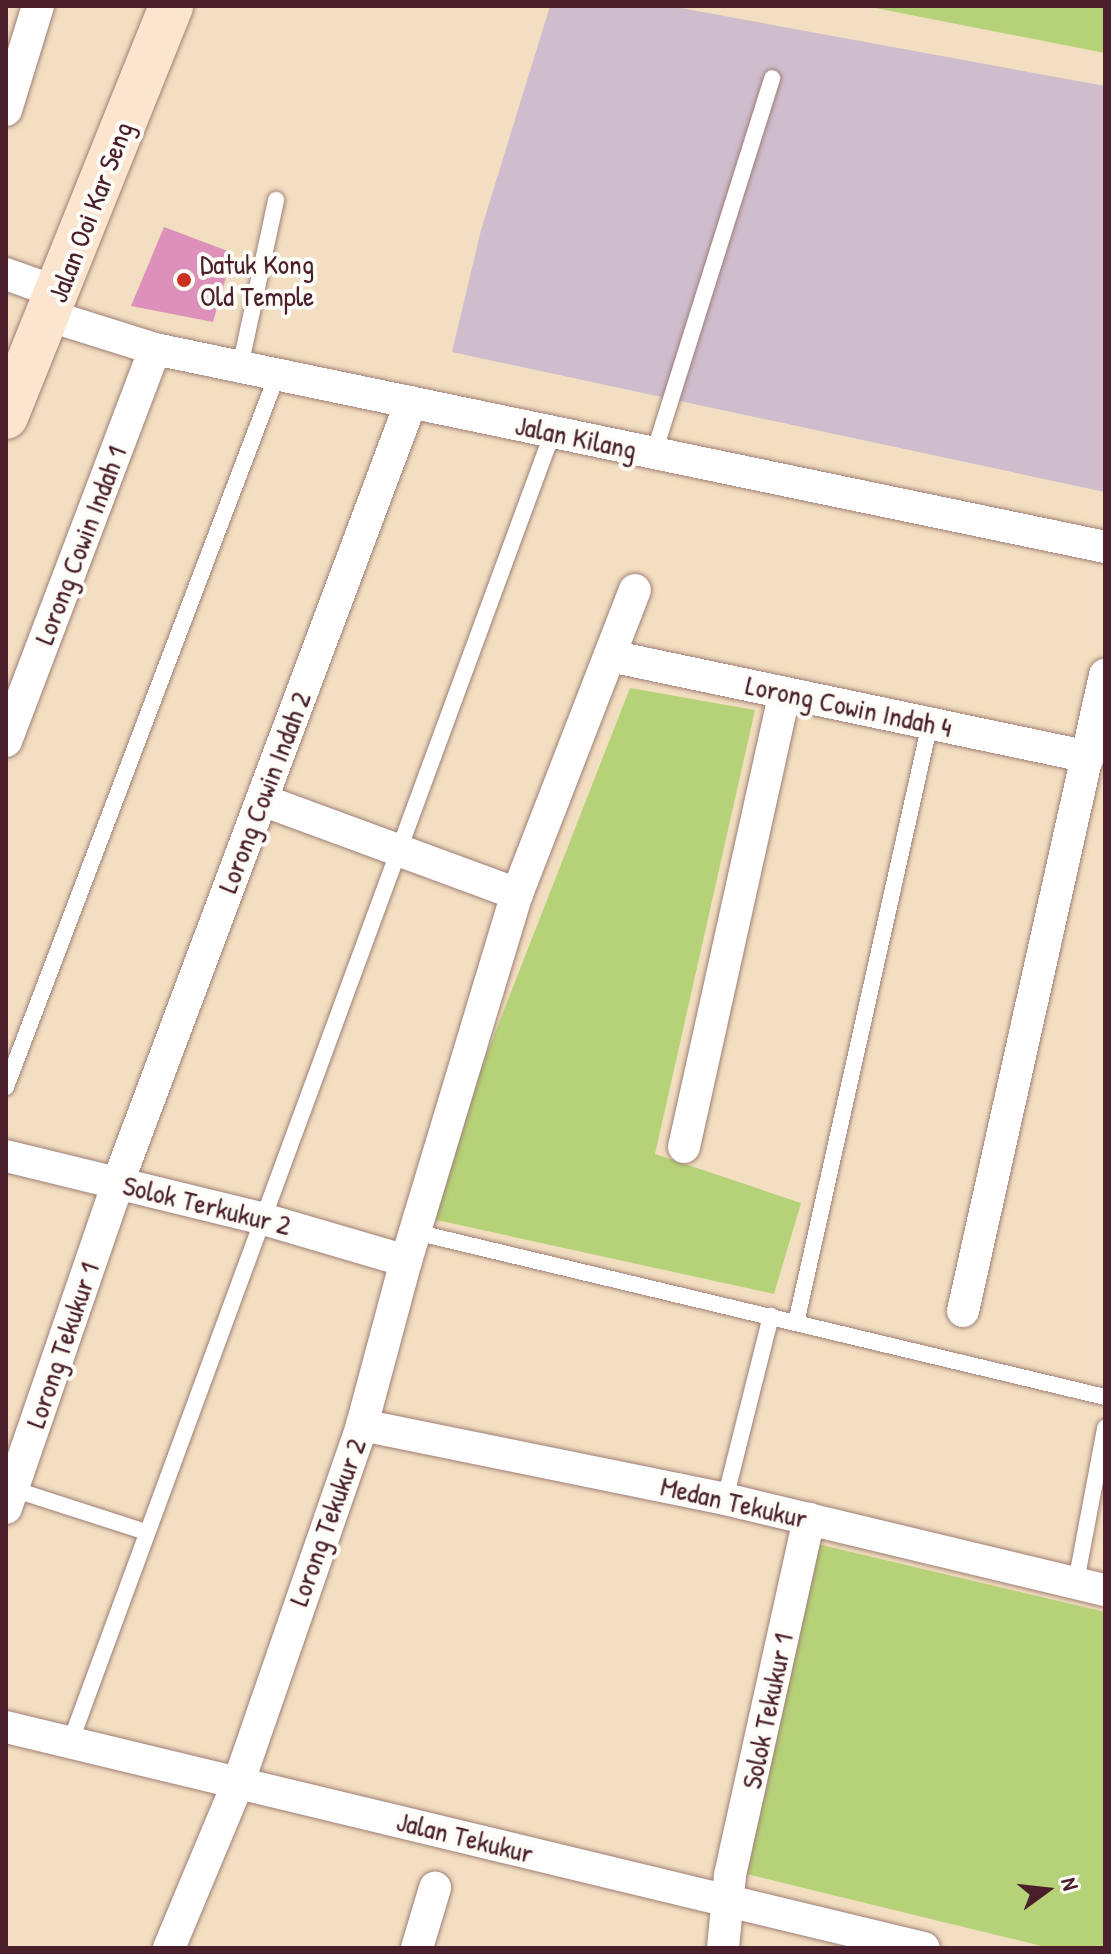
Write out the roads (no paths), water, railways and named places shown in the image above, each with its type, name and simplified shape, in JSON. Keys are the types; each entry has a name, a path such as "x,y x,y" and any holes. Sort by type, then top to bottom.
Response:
{"main road":[{"name":"Jalan Ooi Kar Seng","path":"6,417 54,305 171,6"}],"street":[{"path":"6,110 38,6"},
{"name":"Jalan Kilang","path":"6,274 54,305 155,349 1105,547"},
{"name":"Lorong Cowin Indah 1","path":"6,741 155,349"},
{"name":"Lorong Cowin Indah 2","path":"118,1182 411,402"},
{"name":"Lorong Tekukur 2","path":"169,1948 239,1781 362,1425 410,1246 517,894 635,590"},
{"name":"Lorong Cowin Indah 4","path":"610,656 1088,757"},
{"path":"963,1311 1105,675"},
{"path":"684,1147 785,693"},
{"path":"262,800 517,894"},
{"name":"Solok Terkukur 2","path":"6,1156 260,1218 410,1246"},
{"name":"Lorong Tekukur 1","path":"9,1499 118,1182"},
{"name":"Medan Tekukur","path":"362,1425 725,1499 1090,1586"},
{"name":"Solok Tekukur 1","path":"723,1948 728,1903 809,1519"},
{"name":"Jalan Tekukur","path":"6,1727 924,1948"},
{"path":"417,1948 435,1888"}],"lane":[{"path":"654,453 772,78"},
{"path":"240,367 276,200"},
{"path":"6,1087 277,375"},
{"path":"70,1743 395,849 553,432"},
{"path":"796,1323 930,723"},
{"path":"410,1246 771,1316 1105,1397"},
{"path":"725,1499 771,1316"},
{"path":"1090,1586 1105,1428"},
{"path":"9,1499 146,1532"}],"place":[{"name":"Datuk Kong Old Temple","path":"184,280"}]}
